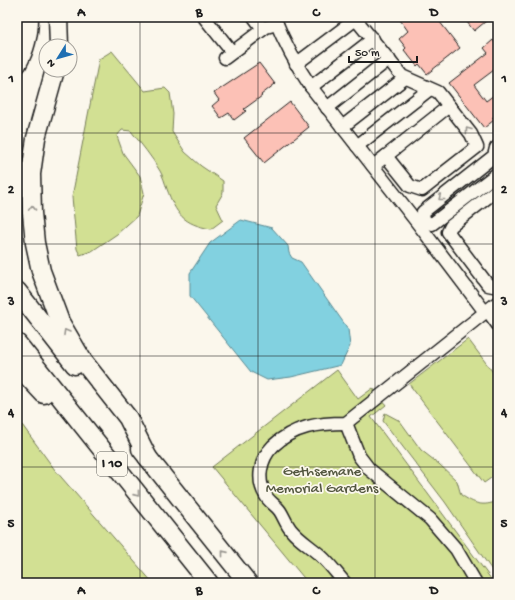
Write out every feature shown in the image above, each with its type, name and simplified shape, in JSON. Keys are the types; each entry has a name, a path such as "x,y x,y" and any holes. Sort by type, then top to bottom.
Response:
{"highway":[{"path":"17,64 24,48 29,17"},
{"path":"58,17 59,38"},
{"path":"53,78 36,138 31,174 32,213 35,243 41,271 60,322 83,361 128,418 148,458"},
{"name":"I 10","path":"17,292 248,583"},
{"name":"I 10","path":"17,343 209,583"},
{"path":"17,365 110,461"}],"street":[{"path":"204,17 228,55 276,20 284,42 311,87 373,166 421,223 498,325"},
{"path":"254,17 263,29"},
{"path":"296,64 355,18 405,78 438,92 471,134 477,147 422,190 410,186 386,156"},
{"path":"311,87 373,39"},
{"path":"327,108 389,59"},
{"path":"342,127 405,78"},
{"path":"357,146 430,89"},
{"path":"373,166 449,106"},
{"path":"421,223 423,212 497,155"},
{"path":"451,168 479,205"},
{"path":"421,223 432,224 498,173"},
{"path":"498,189 451,227 448,232 488,285 492,286 498,284"},
{"path":"345,583 322,557 292,531 281,512 267,498 261,487 260,478 261,470 268,451 277,443 298,430 325,423 346,423 498,302"},
{"path":"346,423 359,456 370,469 430,519 444,534 456,549 476,583"}],"green space":[{"path":"112,51 145,91 165,88 170,93 173,114 172,132 185,152 201,166 223,181 223,193 216,205 223,220 211,229 201,227 187,221 177,211 170,198 162,175 154,161 131,131 122,130 117,136 123,153 140,176 144,193 137,216 117,234 92,251 80,255 77,249 72,197 99,59"},
{"path":"468,339 498,379 498,473 484,483 409,384"},
{"name":"Gethsemane Memorial Gardens","path":"337,370 358,399 373,388 386,405 371,417 494,583 308,583 212,467"},
{"path":"385,413 400,421 421,450 457,481 461,495 470,501 479,504 487,504 498,501 498,579 445,502 383,421"},
{"path":"17,418 55,470 153,583 17,583"}],"water":[{"path":"241,220 272,228 288,246 289,253 292,258 301,262 348,329 350,346 341,365 291,377 267,380 251,372 190,296 190,273 210,243"}],"building":[{"path":"398,17 436,17 460,48 427,74 419,64 417,66 404,50 406,48 399,39 408,31"},
{"path":"463,17 491,17 474,31"},
{"path":"493,40 498,47 498,67 474,85 486,101 498,92 498,114 492,118 494,120 484,128 449,83 488,53 484,48"},
{"path":"259,63 275,84 244,109 246,111 234,120 229,113 221,118 212,106 219,100 214,93"},
{"path":"290,102 309,127 264,163 244,138"}]}
